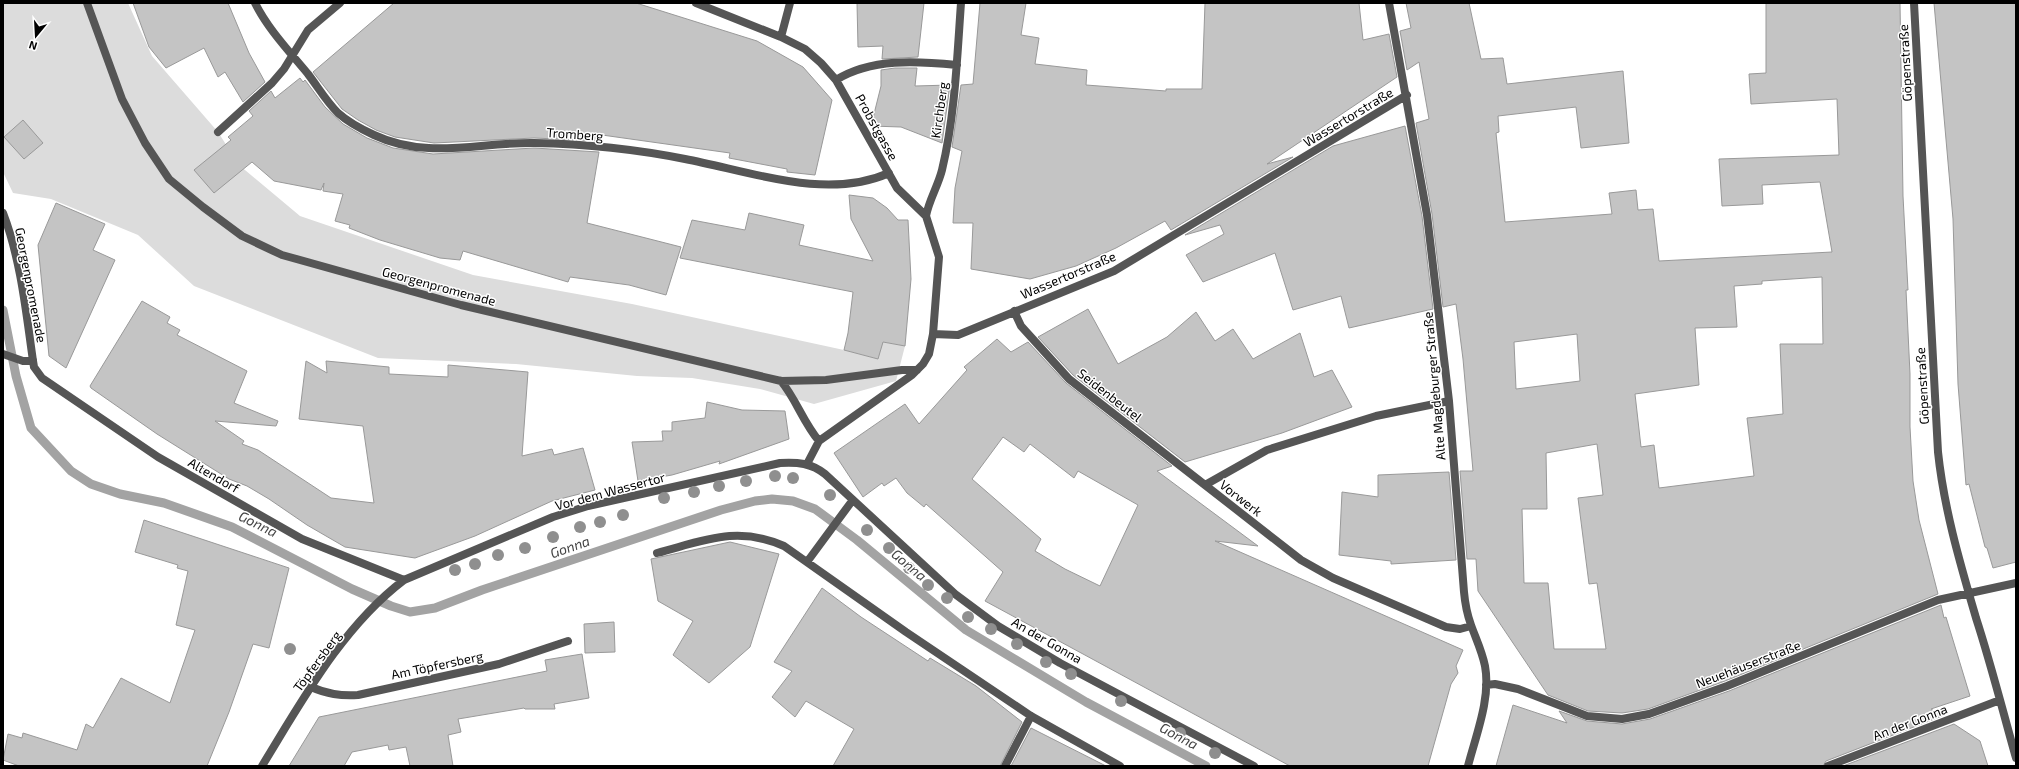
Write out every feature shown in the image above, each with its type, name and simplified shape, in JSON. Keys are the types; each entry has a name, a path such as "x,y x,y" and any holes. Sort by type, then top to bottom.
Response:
{"street":[{"name":"Georgenpromenade","path":"87,3 122,99 149,149 169,179 242,236 282,255 461,305 781,381 826,380 902,370 917,370"},
{"name":"Tromberg","path":"255,3 260,14 338,113 353,124 376,136 406,144 436,149 463,149 516,143 538,143 634,150 685,159 781,180 825,184 858,183 888,173"},
{"path":"218,132 272,83 284,70 308,30 340,3"},
{"name":"Probstgasse","path":"696,3 781,37 805,49 821,63 836,80 897,188 926,216 938,257 933,334"},
{"path":"781,37 790,3"},
{"name":"Kirchberg","path":"926,216 942,171 957,65 961,3"},
{"name":"Alte Magdeburger Straße","path":"1389,3 1428,215 1449,401 1464,592 1472,626 1485,667 1486,685 1483,705 1468,766"},
{"name":"Göpenstraße","path":"1914,3 1938,452 1945,505 1968,592 2016,758"},
{"path":"836,80 850,71 865,67 891,64 936,63 957,65"},
{"name":"Wassertorstraße","path":"933,334 958,335 1114,271 1407,95"},
{"name":"Georgenpromenade","path":"3,214 12,238 33,361"},
{"name":"Seidenbeutel","path":"1014,311 1020,326 1069,379 1205,485"},
{"path":"807,464 819,441 917,370 923,364 929,354 933,334"},
{"path":"3,354 22,361 33,361"},
{"name":"Altendorf","path":"33,361 34,367 42,378 158,456 195,478 302,539 404,580"},
{"path":"781,381 790,392 808,428 819,441"},
{"name":"Vorwerk","path":"1449,401 1376,416 1267,450 1205,485 1301,560 1333,578 1446,627 1460,629 1472,626"},
{"name":"Vor dem Wassertor","path":"404,580 553,518 588,506 780,463 807,464"},
{"name":"An der Gonna","path":"807,464 825,474 852,501 955,594 998,626 1060,663 1254,766"},
{"path":"807,562 852,501"},
{"path":"657,553 717,537 736,534 771,540 784,546 906,632 1031,716 1120,766"},
{"name":"Töpfersberg","path":"262,766 324,667 388,592 404,580"},
{"name":"Neuehäuserstraße","path":"1486,685 1494,684 1518,688 1587,716 1622,719 1649,714 1727,686 1938,600 1968,592 2016,583"},
{"name":"Am Töpfersberg","path":"311,687 328,694 342,696 358,695 499,664 568,641"},
{"name":"An der Gonna","path":"1828,766 2000,700"},
{"path":"1005,766 1031,716"}],"shaded area":[{"path":"3,3 128,3 152,56 218,132 239,165 300,216 473,275 632,304 844,350 878,359 882,342 905,346 896,381 814,404 760,389 692,378 637,376 516,364 378,358 194,286 138,235 51,199 13,193 3,172"}],"building":[{"path":"133,3 228,3 249,53 265,82 243,102 225,72 218,77 204,48 166,68 149,47"},
{"path":"394,3 636,3 757,41 803,67 832,100 815,175 787,172 787,169 729,158 730,153 602,135 601,141 534,138 434,143 395,137 376,130 342,109 313,72"},
{"path":"857,3 924,3 918,57 882,59 883,46 858,47"},
{"path":"980,3 1026,3 1021,35 1039,38 1035,64 1087,70 1086,85 1166,91 1166,89 1202,89 1205,3 1359,3 1363,40 1389,34 1397,77 1267,164 1293,157 1171,230 1165,221 1116,248 1076,266 1030,279 971,269 973,223 953,223 955,188 962,151 952,147 961,85 973,84"},
{"path":"1406,3 1469,3 1481,59 1503,58 1507,84 1623,71 1629,143 1581,148 1576,107 1498,116 1499,132 1496,133 1505,222 1612,214 1609,193 1636,190 1638,210 1653,209 1659,261 1832,252 1820,182 1762,185 1763,204 1722,206 1719,159 1839,155 1837,99 1751,104 1749,74 1766,73 1766,3 1900,3 1903,196 1908,290 1906,290 1913,481 1919,520 1938,594 1725,681 1648,709 1622,713 1588,711 1548,695 1478,591 1476,559 1467,559 1460,471 1473,471 1463,359 1456,304 1443,307 1432,214 1416,123 1429,119 1419,62 1407,70 1400,31 1411,28","holes":["1822,277 1823,344 1780,344 1783,414 1747,418 1754,476 1659,488 1654,445 1641,447 1635,394 1699,385 1695,328 1737,327 1734,286 1762,284 1762,281","1577,334 1580,381 1516,389 1514,342","1597,444 1603,495 1578,498 1589,584 1597,583 1606,649 1554,649 1548,583 1524,583 1522,509 1547,509 1546,453"]},
{"path":"1934,3 2016,3 2016,562 1993,568 1987,548 1985,547 1969,484 1966,485 1958,384 1953,219"},
{"path":"895,68 917,68 915,86 950,85 942,143 901,127 871,126 881,86 881,70"},
{"path":"300,78 303,82 305,80 325,107 343,124 367,138 393,148 433,154 534,148 599,152 587,223 681,247 666,295 629,285 570,277 568,282 463,251 460,260 440,258 380,240 349,228 350,225 335,221 343,194 323,191 324,183 321,190 274,181 252,162 214,193 194,170 231,140 228,137 253,116 249,111 271,91 275,98"},
{"path":"23,120 43,143 24,159 4,137"},
{"path":"1405,126 1422,216 1433,309 1349,328 1341,296 1293,310 1275,253 1203,282 1186,255 1224,234 1220,225 1185,235 1333,146"},
{"path":"849,195 873,198 887,208 898,220 908,220 911,279 905,346 883,342 878,359 844,350 848,333 853,292 680,258 692,220 745,230 749,213 804,225 799,245 873,261 851,219"},
{"path":"56,203 105,224 93,250 115,260 66,368 49,356 38,245"},
{"path":"142,301 170,317 167,323 180,330 177,335 247,371 234,403 278,421 276,426 215,421 244,441 242,444 258,450 331,498 374,503 363,426 299,419 306,361 327,373 326,361 389,367 389,374 448,377 448,365 528,372 522,456 552,449 554,455 583,448 595,490 552,501 475,536 415,558 345,547 307,525 269,499 247,486 229,479 157,434 91,388 90,386"},
{"path":"1088,309 1118,364 1167,337 1196,312 1215,341 1233,329 1253,359 1300,333 1314,377 1332,370 1352,407 1282,433 1185,462 1073,375 1038,337"},
{"path":"997,339 1011,352 1028,342 1066,383 1172,466 1157,471 1258,546 1215,541 1463,650 1456,666 1458,673 1451,684 1428,766 1290,766 985,601 1003,572 926,504 924,507 907,493 896,478 884,486 882,483 863,497 834,453 905,404 919,424 967,370 964,367","holes":["1003,437 1024,452 1030,444 1074,478 1078,471 1138,505 1100,586 1065,569 1035,551 1041,539 972,479"]},
{"path":"707,402 742,410 785,411 789,439 719,464 720,461 672,475 638,481 632,442 663,441 662,431 672,431 672,422 705,418"},
{"path":"1449,472 1456,560 1391,564 1391,561 1339,555 1342,492 1378,497 1378,475"},
{"path":"144,520 289,568 269,648 253,644 229,712 207,766 19,766 3,760 8,734 22,738 23,733 77,750 86,724 93,728 121,678 170,703 195,630 176,625 188,571 177,568 178,565 135,552"},
{"path":"730,542 779,554 750,647 709,683 673,655 693,621 658,601 651,559"},
{"path":"822,588 861,617 928,661 930,658 976,686 1022,722 1000,766 833,766 854,729 806,701 795,717 772,697 792,671 774,662"},
{"path":"1941,605 1970,696 1931,709 1942,716 1826,761 1823,766 1496,766 1513,705 1567,723 1559,711 1587,721 1622,724 1650,719 1729,691"},
{"path":"614,622 615,652 585,653 584,624"},
{"path":"582,654 589,698 554,704 555,709 524,708 458,719 461,732 448,735 453,766 410,766 406,747 389,750 388,745 352,752 344,766 289,766 319,717 547,671 545,660"},
{"path":"1954,724 1980,741 1988,766 1843,766"},
{"path":"1031,728 1106,766 1011,766"}],"waterway":[{"name":"Gonna","path":"3,310 16,376 31,428 71,471 91,484 120,494 164,503 232,527 352,589 391,606 410,612 435,608 482,590 721,510 755,501 772,499 793,501 815,509 857,540 966,630 1086,702 1206,766"}]}
